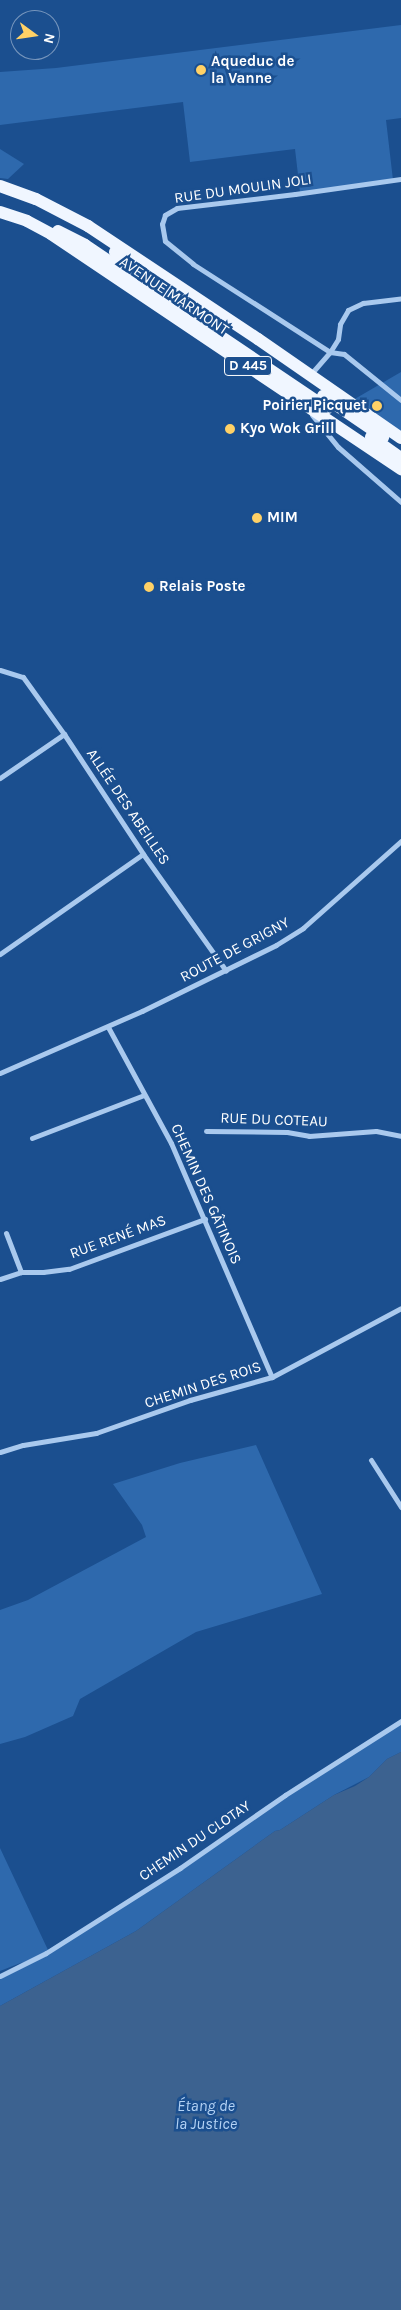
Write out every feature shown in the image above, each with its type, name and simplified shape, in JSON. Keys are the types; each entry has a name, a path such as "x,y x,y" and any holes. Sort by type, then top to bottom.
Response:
{"main road":[{"name":"AVENUE MARMONT","path":"0,186 50,206 88,226 148,264 401,438"},
{"name":"AVENUE MARMONT","path":"50,206 136,268 401,450"},
{"name":"AVENUE MARMONT","path":"0,212 51,227 85,245 401,458"},
{"name":"AVENUE MARMONT","path":"27,221 51,234 401,469"}],"street":[{"name":"RUE DU MOULIN JOLI","path":"330,352 193,264 165,241 162,224 165,215 176,208 401,179"},
{"path":"310,375 330,352 338,338 340,324 348,310 363,303 401,298"},
{"path":"330,352 344,354 401,400"},
{"path":"300,400 338,447 399,500 401,493"},
{"name":"ALLÉE DES ABEILLES","path":"0,670 23,677 64,734 143,854 226,970"},
{"path":"0,778 64,734"},
{"name":"ROUTE DE GRIGNY","path":"0,1073 108,1027 276,945 303,928 401,841"},
{"path":"0,954 143,854"},
{"name":"CHEMIN DES GÂTINOIS","path":"108,1027 171,1143 272,1376"},
{"path":"32,1138 144,1095"},
{"name":"RUE DU COTEAU","path":"206,1131 288,1132 309,1136 376,1131 401,1136"},
{"name":"RUE RENÉ MAS","path":"0,1279 20,1272 69,1269 205,1219"},
{"path":"6,1233 20,1272"},
{"name":"CHEMIN DES ROIS","path":"0,1452 23,1445 96,1433 190,1400 272,1376 401,1308"},
{"path":"371,1460 399,1500 401,1507"},
{"name":"CHEMIN DU CLOTAY","path":"0,1976 46,1953 155,1884 285,1795 401,1722"}],"shaded area":[{"path":"401,25 401,118 386,120 393,180 300,192 295,149 190,162 183,102 0,125 0,72 56,68"},
{"path":"0,149 24,164 8,179 0,178"},
{"path":"401,372 401,432 353,400"},
{"path":"256,1445 322,1594 196,1632 80,1699 73,1716 25,1737 0,1744 0,1610 28,1600 146,1537 142,1525 113,1484 180,1463"},
{"path":"401,1721 401,1752 387,1759 369,1777 334,1795 280,1830 275,1831 136,1931 0,2006 0,1976 23,1962 0,1971 0,1848 48,1950 180,1868 285,1795"}],"water":[{"name":"Étang de la Justice","path":"401,1752 401,2310 0,2310 0,2006 136,1931 275,1831 280,1830 334,1795 355,1786 369,1777 387,1759"}],"place":[{"name":"Aqueduc de la Vanne","path":"201,70"},
{"name":"Poirier Picquet","path":"377,406"},
{"name":"Kyo Wok Grill","path":"230,429"},
{"name":"MIM","path":"257,518"},
{"name":"Relais Poste","path":"149,587"}]}
